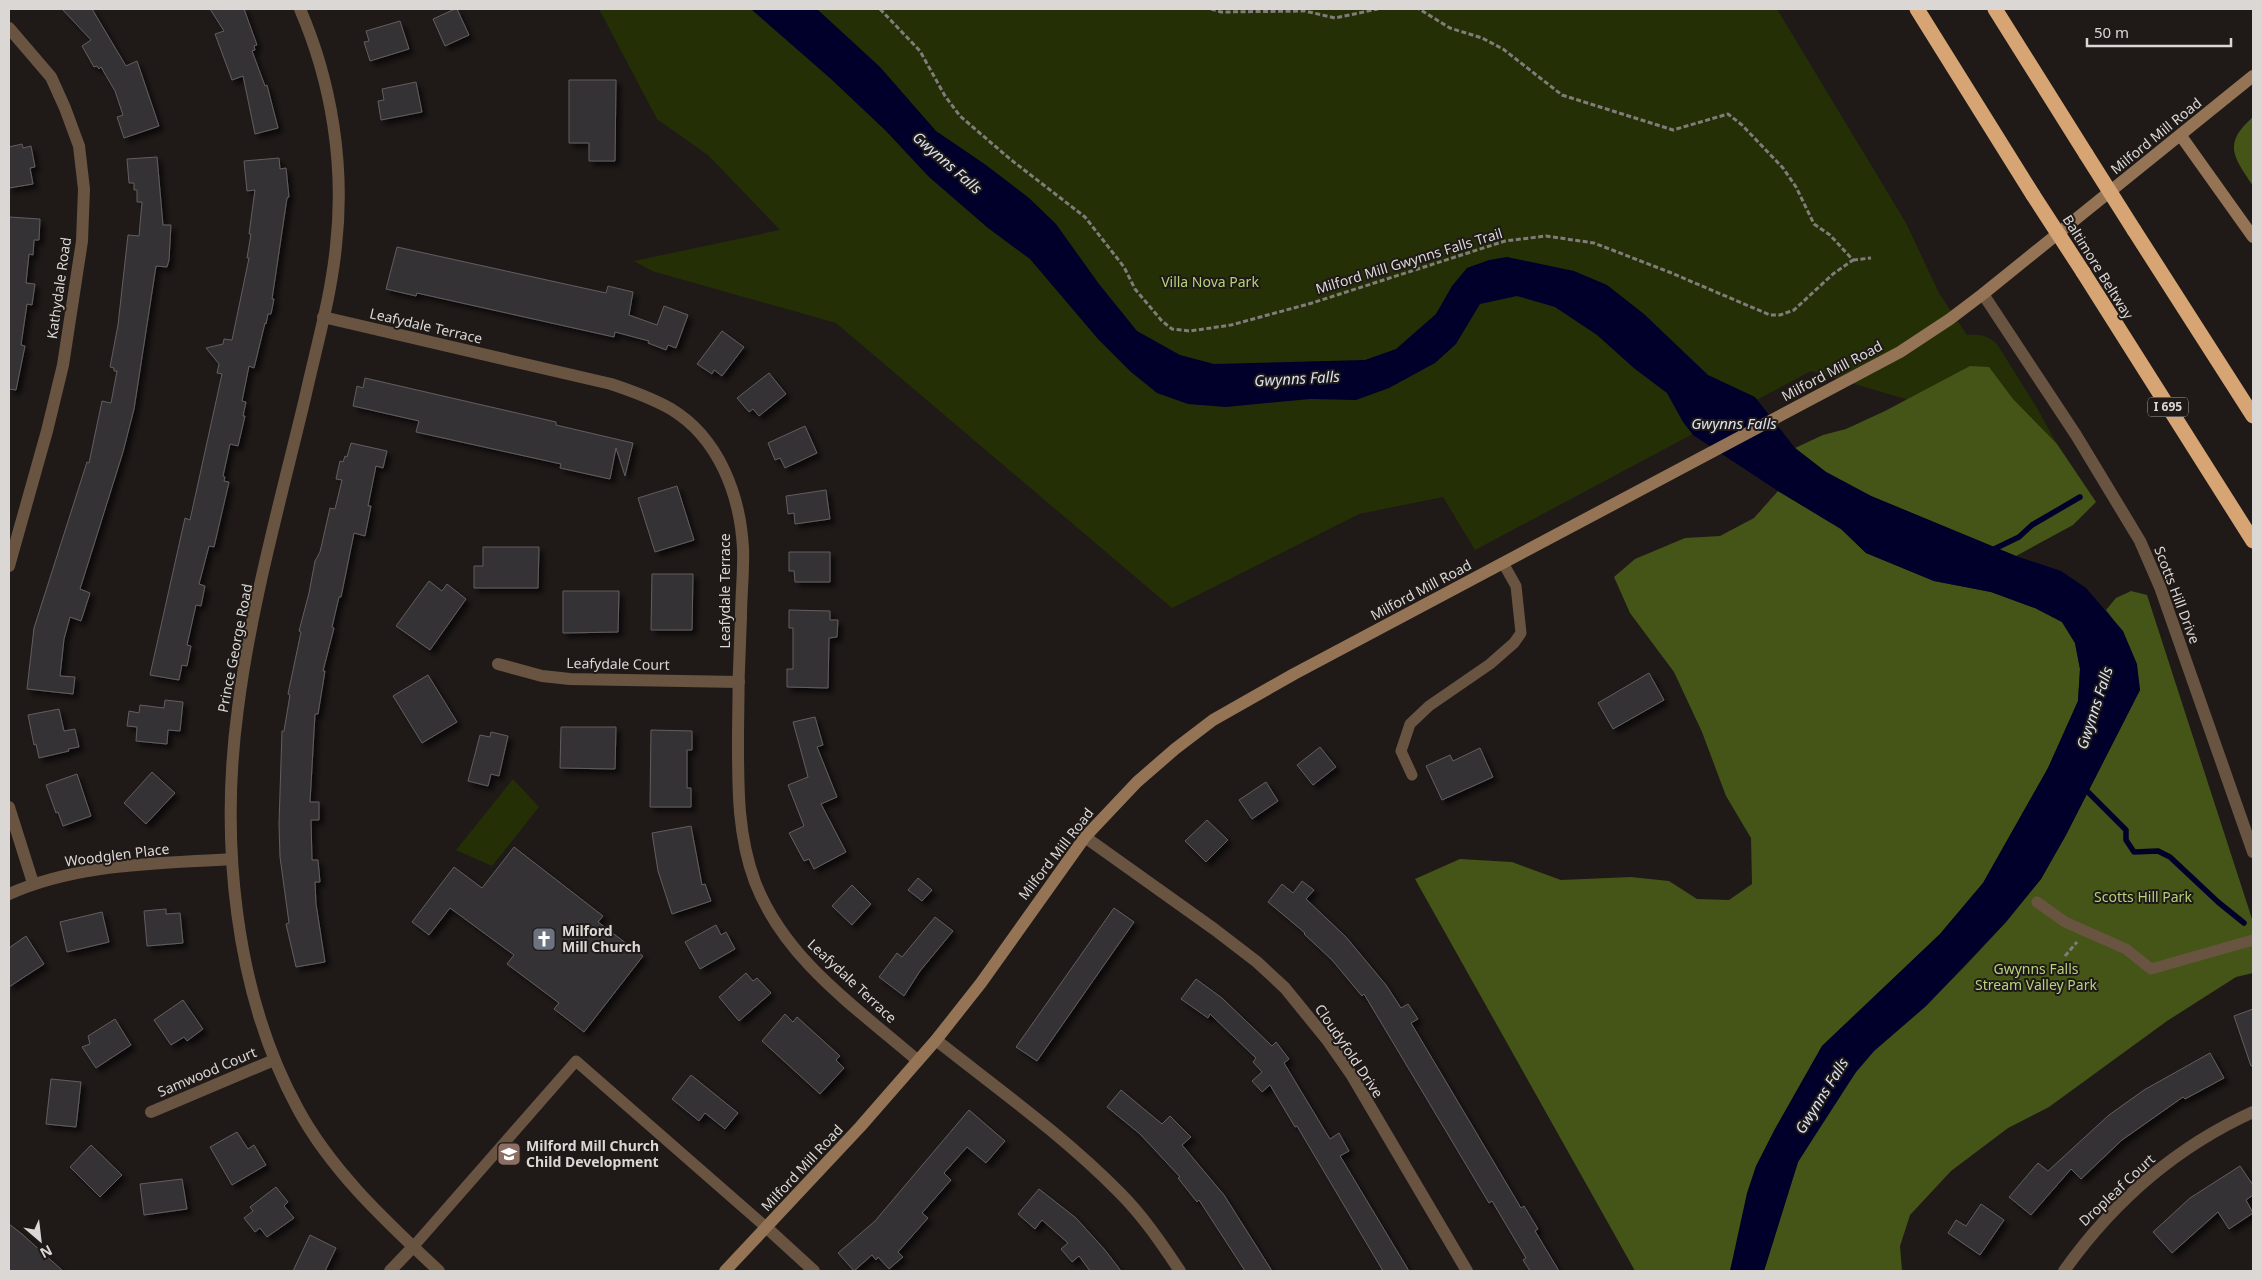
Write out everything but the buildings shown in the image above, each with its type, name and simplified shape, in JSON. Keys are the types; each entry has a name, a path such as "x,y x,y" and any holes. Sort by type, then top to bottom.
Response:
{"highway":[{"name":"Baltimore Beltway","path":"1917,9 2253,541"},
{"path":"1995,9 2253,416"}],"main road":[{"name":"Milford Mill Road","path":"726,1271 860,1127 936,1040 981,982 1085,837 1137,782 1175,749 1214,720 1294,674 1900,352 1950,319 1983,294 2253,76"},
{"path":"2181,136 2253,237"}],"street":[{"name":"Prince George Road","path":"300,9 327,87 337,148 339,202 336,248 323,317 247,649 237,711 232,781 232,859 238,916 248,974 274,1060 299,1111 327,1153 363,1197 440,1271"},
{"name":"Kathydale Road","path":"9,28 51,77 79,146 84,189 82,242 63,365 48,431 9,566"},
{"name":"Scotts Hill Drive","path":"1983,294 2076,435 2140,541 2160,587 2253,852"},
{"name":"Leafydale Terrace","path":"323,317 611,384 643,394 672,410 692,426 712,449 728,476 738,505 743,548 738,682 738,813 744,848 755,883 788,942 816,973 917,1060"},
{"name":"Leafydale Court","path":"498,664 542,676 570,679 738,682"},
{"path":"9,807 33,883"},
{"name":"Cloudyfold Drive","path":"1085,837 1221,934 1257,962 1285,988 1328,1041 1350,1074 1467,1271"},
{"name":"Woodglen Place","path":"9,894 33,883 72,874 121,867 232,859"},
{"path":"936,1040 1089,1163 1145,1221 1180,1271"},
{"name":"Samwood Court","path":"151,1112 274,1060"},
{"name":"Dropleaf Court","path":"2064,1271 2086,1240 2148,1177 2190,1146 2253,1112"},
{"path":"767,1228 814,1271"},
{"path":"390,1271 413,1247"}],"lane":[{"path":"1412,775 1401,751 1410,724 1429,706 1490,664 1514,643 1521,633 1516,586 1503,563"},
{"path":"2037,902 2065,922 2126,949 2151,969 2253,940"},
{"path":"413,1247 576,1062 767,1228"}],"path":[{"name":"Milford Mill Gwynns Falls Trail","path":"880,9 920,51 945,96 960,116 1010,159 1085,217 1110,246 1124,267 1135,289 1162,322 1172,329 1190,331 1231,325 1312,303 1506,241 1546,236 1594,243 1669,272 1770,315 1780,315 1794,310 1833,274 1853,260"},
{"path":"1211,9 1221,12 1305,11 1335,18 1378,9"},
{"path":"1420,9 1450,28 1482,38 1503,48 1562,95 1673,130 1690,127 1715,116 1728,114 1742,125 1783,168 1796,187 1814,224 1830,235 1853,260 1872,258"}],"green space":[{"name":"Villa Nova Park","path":"599,9 1777,9 1906,223 1939,293 1967,335 1983,336 1997,344 2057,444 1811,371 1475,550 1443,497 1359,514 1172,608 836,323 652,271 634,261 780,230 709,156 657,119"},
{"path":"2253,117 2253,186 2236,159 2234,143 2237,135"},
{"path":"1970,366 1989,367 2013,399 2057,444 2096,502 2073,525 2016,556 1871,496 1826,472 1795,448 1823,435 1846,429 1885,411"},
{"path":"1778,491 1841,529 1866,553 1934,581 1991,592 2035,608 2062,622 2075,643 2080,669 2078,701 2048,768 1983,883 1940,934 1822,1046 1775,1129 1756,1167 1730,1271 1635,1271 1415,879 1460,859 1512,862 1561,880 1631,877 1669,881 1697,899 1729,900 1752,884 1751,838 1726,796 1702,732 1674,672 1630,613 1614,577 1635,559 1685,538 1720,536 1754,518"},
{"name":"Scotts Hill Park","path":"2131,591 2147,595 2253,922 2253,973 2236,977 2167,1021 2049,1107 2008,1128 1951,1171 1910,1215 1900,1246 1902,1271 1764,1271 1798,1162 1829,1110 1856,1072 1874,1051 1926,1006 2006,922 2041,879 2066,835 2140,690 2136,667 2125,638 2106,610 2116,598"},
{"path":"513,779 539,807 492,866 456,850"}],"water":[{"name":"Gwynns Falls","path":"751,9 817,9 880,67 936,131 986,165 1029,198 1056,224 1099,284 1137,331 1180,355 1214,364 1365,360 1396,349 1436,314 1452,286 1467,268 1489,260 1507,257 1574,271 1607,285 1644,314 1708,375 1755,397 1795,448 1826,472 1871,496 2016,556 2061,571 2086,588 2123,631 2137,664 2140,690 2066,835 2041,879 2006,922 1926,1006 1874,1051 1856,1072 1798,1162 1764,1271 1730,1271 1747,1193 1756,1166 1822,1046 1940,934 1983,883 2048,768 2078,701 2080,669 2075,643 2062,622 2035,608 1991,592 1934,581 1866,553 1841,529 1778,491 1693,435 1683,422 1667,393 1635,369 1597,335 1555,307 1517,296 1480,304 1456,344 1435,363 1389,388 1356,400 1310,399 1226,407 1188,404 1157,393 1131,372 1098,339 1030,259 988,228 929,177 886,131 831,79"}],"waterway":[{"path":"1990,551 2019,537 2032,525 2080,497"},
{"path":"2084,788 2126,830 2126,840 2134,852 2158,851 2170,857 2218,902 2244,923"}],"place":[{"name":"Milford Mill Church","path":"544,939"},
{"name":"Milford Mill Church Child Development","path":"509,1154"}],"park label":[{"name":"Gwynns Falls Stream Valley Park","path":"2036,978"}]}
